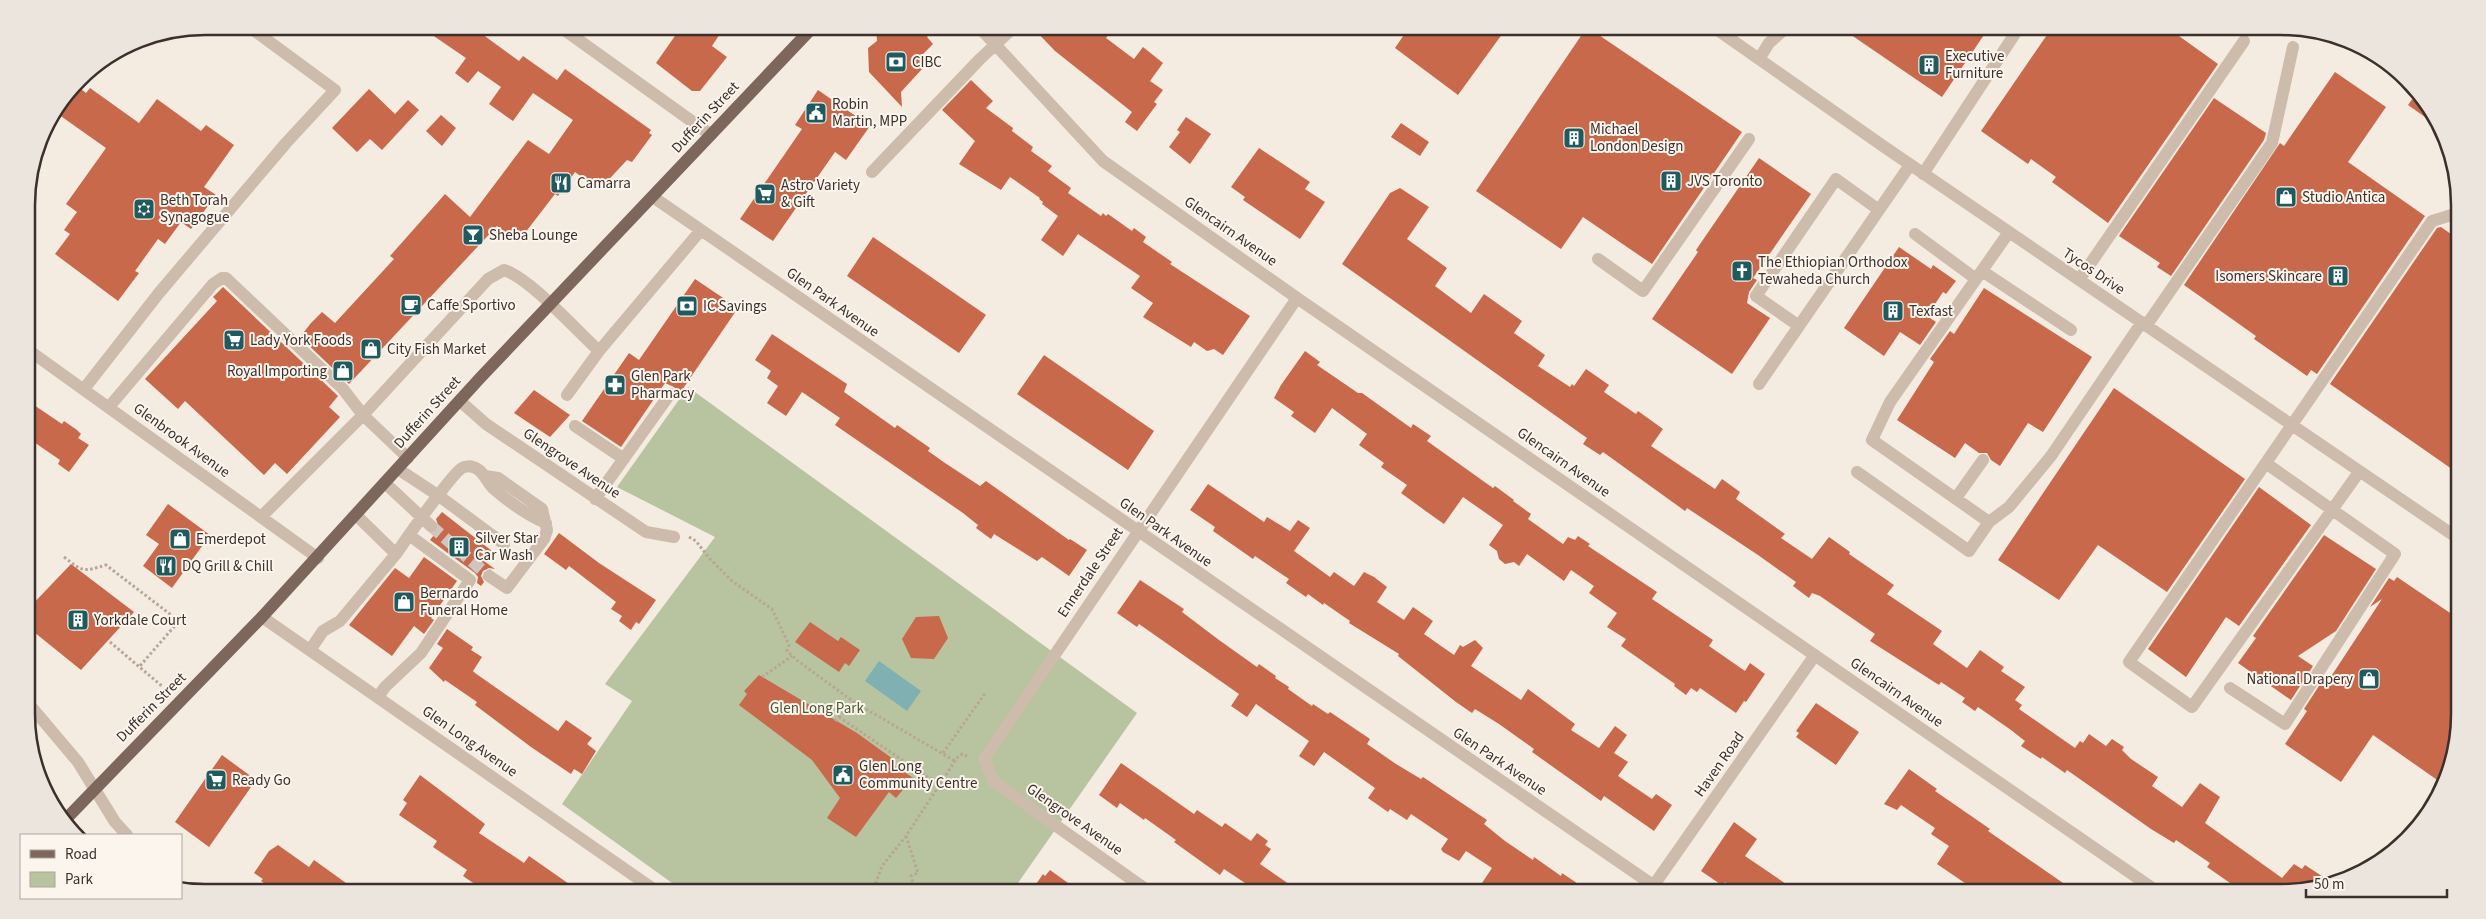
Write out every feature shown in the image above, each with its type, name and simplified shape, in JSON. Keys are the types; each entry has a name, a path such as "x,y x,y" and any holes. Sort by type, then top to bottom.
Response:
{"main road":[{"name":"Dufferin Street","path":"69,816 318,558 549,305 805,35"}],"street":[{"path":"84,389 159,294 286,143 335,90 260,35"},
{"path":"572,35 711,135"},
{"name":"Glencairn Avenue","path":"986,35 1103,161 1297,298 2146,884"},
{"path":"872,172 1006,35"},
{"name":"Tycos Drive","path":"1725,35 1923,174 2451,535"},
{"path":"1758,59 1778,35"},
{"path":"1923,174 2014,35"},
{"path":"2079,280 2244,40"},
{"path":"1857,472 1970,551 1989,522 2009,507 2051,456 2272,143 2293,47"},
{"path":"1598,258 1643,291 1750,139"},
{"path":"1759,384 1910,164"},
{"path":"1799,326 1756,296 1836,179 1879,210"},
{"name":"Glen Park Avenue","path":"652,197 1646,884"},
{"path":"2359,472 2192,707 2129,662 2267,464 2432,221 2451,214"},
{"path":"567,394 599,352 701,230"},
{"path":"1989,522 1872,440 1890,402 2009,232"},
{"path":"1914,234 2070,330"},
{"path":"261,517 363,415 488,279 497,273 504,270 512,272 527,282 599,352"},
{"path":"108,407 213,284 222,278 226,278 343,389 363,415 408,458"},
{"name":"Ennerdale Street","path":"987,768 984,759 990,748 1137,531 1206,435 1297,298"},
{"name":"Glenbrook Avenue","path":"35,353 318,558"},
{"path":"595,499 670,394"},
{"name":"Glengrove Avenue","path":"460,401 486,424 646,532 674,537"},
{"path":"575,426 624,459"},
{"path":"1956,498 1983,460"},
{"path":"2230,688 2285,724 2396,554 2267,464"},
{"path":"310,650 323,631 340,621 396,554 421,517 462,468 475,467 485,476 492,488 534,518 546,523 547,530 544,539 508,588 489,576"},
{"path":"398,469 439,496 504,544"},
{"path":"385,483 431,526"},
{"path":"356,515 396,554"},
{"path":"378,697 385,687 421,653 470,582 469,578 409,535"},
{"name":"Glen Long Avenue","path":"262,617 646,884"},
{"name":"Haven Road","path":"1659,884 1816,655"},
{"path":"35,711 78,762 115,822 127,834"},
{"name":"Glengrove Avenue","path":"987,768 993,780 1138,884"}],"path":[{"path":"674,537 694,539 726,576 772,609 789,645 787,651 792,656 854,702 943,752 955,761"},
{"path":"64,556 81,570 86,571 106,565 179,621 139,667"},
{"path":"110,642 162,687"},
{"path":"762,677 792,656"},
{"path":"943,752 986,692"},
{"path":"835,722 854,702"},
{"path":"840,717 939,785"},
{"path":"875,884 882,866 906,836 955,761 962,754 987,768"},
{"path":"906,836 918,873 911,876 913,884"}],"green space":[{"name":"Glen Long Park","path":"688,387 1137,713 1017,884 673,884 562,804 632,701 605,684 715,537 617,487"}],"water":[{"path":"879,661 921,691 907,711 865,681"}],"building":[{"path":"432,35 483,35 519,61 523,56 557,80 565,69 651,130 649,133 652,135 632,162 627,160 599,190 575,172 558,196 555,194 518,242 497,226 349,384 300,337 311,323 322,312 335,323 394,259 390,256 445,194 470,217 528,140 549,154 573,120 533,93 513,121 489,104 501,87 478,71 468,83 455,73 466,58"},
{"path":"676,35 719,35 712,46 727,57 700,91 692,91 656,63"},
{"name":"CIBC","path":"877,35 929,35 927,37 933,44 923,54 922,69 901,92 902,107 869,72 868,48 877,41"},
{"path":"1040,35 1108,35 1106,38 1134,59 1143,47 1163,63 1150,81 1163,90 1154,102 1157,104 1137,131 1125,122 1132,112 1055,51"},
{"path":"1404,35 1501,35 1458,95 1395,48"},
{"name":"Michael London Design","path":"1582,35 1599,35 1742,132 1652,264 1583,217 1561,249 1476,191"},
{"name":"Executive Furniture","path":"1851,35 1984,35 1942,97"},
{"path":"2047,35 2178,35 2218,64 2108,223 2052,182 2056,177 2031,159 2028,164 1981,131"},
{"path":"2335,72 2386,107 2348,162 2425,216 2317,374 2311,370 2307,376 2254,339 2256,336 2184,285 2280,143 2284,146"},
{"path":"971,80 993,101 986,108 1013,128 1012,131 1033,147 1031,151 1052,166 1048,171 1071,188 1068,193 1101,216 1103,213 1106,216 1108,214 1132,231 1134,228 1146,237 1143,242 1172,262 1170,264 1250,316 1223,355 1214,349 1207,351 1194,342 1191,347 1143,317 1153,303 1131,288 1140,276 1078,234 1063,256 1041,240 1058,216 1042,204 1043,202 1040,198 1010,177 1001,190 959,164 975,141 942,110"},
{"name":"Beth Torah Synagogue","path":"90,88 139,123 157,99 201,131 206,125 234,145 204,187 216,195 191,229 181,222 165,244 158,239 135,271 139,273 118,301 55,254 70,234 64,230 77,212 66,204 106,148 61,116 70,101 81,89 86,93"},
{"path":"369,89 395,114 408,100 419,110 382,150 370,139 357,152 332,128"},
{"path":"818,90 870,126 846,160 835,152 773,241 740,219 802,129 795,125"},
{"path":"2214,98 2266,133 2264,140 2171,276 2157,267 2160,263 2119,236"},
{"path":"2413,98 2426,118 2408,105"},
{"path":"441,115 456,128 442,146 426,131"},
{"path":"1186,117 1211,134 1190,164 1169,147 1180,132 1177,130"},
{"path":"1401,123 1429,142 1420,156 1391,137"},
{"path":"1259,148 1310,182 1305,189 1325,202 1300,239 1243,200 1245,197 1231,187"},
{"name":"The Ethiopian Orthodox Tewaheda Church","path":"1759,158 1811,194 1753,278 1757,280 1749,292 1747,303 1770,318 1732,374 1652,319 1698,252 1696,250"},
{"path":"1400,188 1429,207 1407,239 1447,268 1435,286 1471,313 1484,294 1522,321 1514,333 1545,355 1538,366 1570,387 1572,384 1574,386 1586,369 1609,385 1604,392 1636,414 1638,411 1663,429 1651,446 1715,489 1722,479 1740,492 1736,499 1785,534 1781,538 1812,559 1829,537 1850,552 1849,554 1894,585 1887,594 1942,631 1933,644 1967,668 1980,650 2004,667 2001,671 2025,687 2015,700 2022,705 2019,709 2075,748 2080,741 2083,743 2089,734 2106,746 2112,739 2124,747 2122,750 2131,759 2158,777 2152,786 2182,807 2200,783 2220,797 2205,823 2282,878 2294,864 2302,869 2305,865 2325,878 2292,884 2231,884 2207,867 2210,863 2176,840 2174,843 2067,770 2065,773 2042,757 2041,759 2021,746 2025,741 1978,707 1975,711 1962,702 1965,698 1941,682 1939,685 1870,641 1875,634 1820,596 1812,593 1809,598 1793,586 1796,582 1758,555 1687,508 1685,511 1603,452 1600,455 1583,444 1587,438 1342,264 1390,193"},
{"path":"2441,227 2451,234 2451,468 2330,384 2437,228"},
{"path":"873,237 986,315 959,353 847,276"},
{"name":"Texfast","path":"1899,247 1931,269 1933,265 1956,281 1946,294 1943,292 1927,316 1936,322 1920,345 1900,332 1884,356 1844,328"},
{"path":"695,279 738,308 680,393 674,387 665,383 621,447 582,421 629,353 639,360"},
{"name":"Lady York Foods","path":"223,287 338,396 329,407 340,417 287,474 275,463 264,475 185,401 178,409 145,379 217,301 213,297"},
{"path":"1984,288 2092,357 2043,432 2028,423 2000,466 1991,460 1987,453 1979,453 1965,443 1955,458 1897,420 1934,362 1930,359 1950,331 1954,334"},
{"path":"772,334 847,384 844,392 895,428 897,425 930,448 928,451 945,463 980,486 986,481 1069,540 1087,550 1069,576 1042,557 1037,561 994,534 991,539 976,528 978,525 963,513 835,425 840,418 802,392 786,416 767,403 778,386 767,378 771,371 755,360"},
{"path":"1305,351 1320,362 1317,365 1358,393 1362,393 1411,428 1413,424 1431,436 1427,441 1493,488 1495,486 1514,500 1531,514 1528,519 1563,544 1568,537 1575,540 1578,536 1590,544 1588,546 1657,592 1652,599 1713,640 1709,646 1745,671 1750,663 1765,674 1746,702 1744,701 1736,713 1700,688 1697,692 1691,688 1686,695 1674,686 1675,684 1621,646 1626,639 1607,627 1617,613 1589,593 1594,586 1571,570 1564,581 1527,554 1519,566 1514,562 1505,564 1499,559 1497,551 1489,545 1503,525 1463,497 1444,524 1427,512 1401,493 1407,485 1381,467 1384,463 1359,445 1367,434 1332,408 1315,433 1291,416 1294,412 1274,398"},
{"path":"1044,355 1154,431 1128,470 1017,394"},
{"path":"2114,388 2245,479 2167,592 2098,545 2059,600 1998,560"},
{"path":"534,390 570,415 550,437 514,413"},
{"path":"35,406 62,424 64,421 77,430 81,434 78,438 89,445 69,472 58,464 60,460 35,443"},
{"path":"1208,484 1264,522 1267,517 1290,531 1298,520 1310,528 1294,551 1330,577 1334,572 1354,586 1364,572 1374,577 1387,587 1377,602 1404,620 1413,607 1433,621 1424,634 1454,655 1460,645 1463,647 1475,640 1483,648 1471,666 1521,700 1528,689 1575,724 1571,730 1599,748 1615,726 1627,735 1614,753 1628,762 1618,776 1652,799 1656,794 1672,805 1654,831 1604,796 1601,801 1532,752 1534,749 1499,724 1475,709 1472,713 1456,702 1398,656 1399,654 1349,623 1350,621 1324,603 1323,605 1308,594 1306,597 1286,583 1289,579 1255,556 1253,559 1213,531 1215,527 1190,510"},
{"path":"2259,487 2311,525 2239,626 2226,617 2186,677 2148,649"},
{"name":"Emerdepot","path":"168,504 210,535 172,588 143,566 159,544 146,535"},
{"name":"Silver Star Car Wash","path":"442,512 492,551 484,561 495,569 489,568 483,571 481,576 484,582 481,586 477,583 478,577 475,573 430,540 434,535 432,534 439,528 436,519"},
{"path":"559,533 599,563 656,600 639,624 636,622 631,630 619,621 622,616 611,609 616,602 569,566 566,570 544,554"},
{"path":"2324,535 2376,569 2336,631 2298,656 2313,666 2291,700 2238,663 2256,638 2253,636"},
{"name":"Bernardo Funeral Home","path":"424,557 457,581 431,618 434,620 424,634 414,626 392,656 349,625 395,568 409,578"},
{"name":"Yorkdale Court","path":"71,564 134,612 81,670 35,633 35,602"},
{"name":"National Drapery","path":"2397,577 2451,614 2451,714 2448,747 2437,780 2373,735 2341,782 2285,744 2307,711 2304,709 2326,675 2330,678 2382,599 2370,607 2389,578 2394,581"},
{"path":"1140,580 1184,609 1182,612 1257,667 1259,664 1276,676 1275,678 1289,687 1288,689 1312,706 1313,704 1328,714 1330,712 1370,739 1367,744 1396,764 1421,779 1423,777 1487,820 1484,824 1505,841 1533,860 1534,857 1561,876 1562,873 1578,884 1482,883 1492,868 1466,851 1459,861 1443,852 1441,849 1448,839 1411,814 1407,820 1390,809 1388,812 1368,798 1375,788 1324,752 1314,766 1299,756 1309,741 1256,704 1247,717 1231,706 1239,694 1139,624 1137,627 1117,613"},
{"path":"939,616 948,638 934,659 911,658 902,639 916,617"},
{"path":"810,622 838,641 841,637 860,650 849,666 845,663 839,672 795,642"},
{"path":"447,629 473,647 471,650 482,657 473,671 475,673 558,731 566,720 592,738 587,744 596,751 582,774 574,769 571,774 531,747 475,705 477,702 445,680 444,682 429,668 443,648 437,644"},
{"path":"759,675 857,733 893,759 890,762 913,778 896,798 889,792 856,837 827,818 840,798 812,760 739,705 747,694 744,691"},
{"path":"1816,703 1859,732 1836,765 1796,737 1799,733 1796,731"},
{"path":"222,755 256,780 209,847 175,822"},
{"path":"1121,763 1194,814 1197,810 1222,827 1225,823 1251,841 1257,833 1268,841 1265,845 1271,849 1260,864 1289,884 1246,884 1224,869 1220,875 1174,842 1176,840 1145,818 1144,820 1120,803 1117,808 1099,795"},
{"path":"1909,769 1937,789 1935,791 1990,829 1988,831 2064,884 1966,884 1937,864 1949,846 1931,834 1935,828 1901,805 1897,810 1884,804"},
{"path":"420,775 485,824 479,833 524,863 529,856 569,884 475,884 463,876 467,870 433,847 437,841 399,815 407,803 403,800"},
{"path":"1734,822 1757,839 1745,856 1786,884 1728,884 1725,882 1720,884 1701,871"},
{"path":"278,845 309,867 314,860 347,884 265,884 261,881 263,879 254,873 269,851"},
{"path":"1050,870 1069,884 1036,884 1043,874 1045,876"}],"tunnel":[{"path":"431,526 489,576"}],"place":[{"name":"CIBC","path":"896,62"},
{"name":"Executive Furniture","path":"1929,65"},
{"name":"Robin Martin, MPP","path":"816,113"},
{"name":"Michael London Design","path":"1574,138"},
{"name":"JVS Toronto","path":"1671,181"},
{"name":"Camarra","path":"561,183"},
{"name":"Astro Variety & Gift","path":"765,194"},
{"name":"Studio Antica","path":"2286,197"},
{"name":"Beth Torah Synagogue","path":"144,209"},
{"name":"Sheba Lounge","path":"473,235"},
{"name":"The Ethiopian Orthodox Tewaheda Church","path":"1742,271"},
{"name":"Isomers Skincare","path":"2338,276"},
{"name":"Caffe Sportivo","path":"411,305"},
{"name":"IC Savings","path":"687,306"},
{"name":"Texfast","path":"1893,311"},
{"name":"Lady York Foods","path":"234,340"},
{"name":"City Fish Market","path":"371,349"},
{"name":"Royal Importing","path":"343,371"},
{"name":"Glen Park Pharmacy","path":"615,385"},
{"name":"Emerdepot","path":"180,539"},
{"name":"Silver Star Car Wash","path":"459,547"},
{"name":"DQ Grill & Chill","path":"166,566"},
{"name":"Bernardo Funeral Home","path":"404,602"},
{"name":"Yorkdale Court","path":"78,620"},
{"name":"National Drapery","path":"2369,679"},
{"name":"Glen Long Community Centre","path":"843,775"},
{"name":"Ready Go","path":"216,780"}]}
